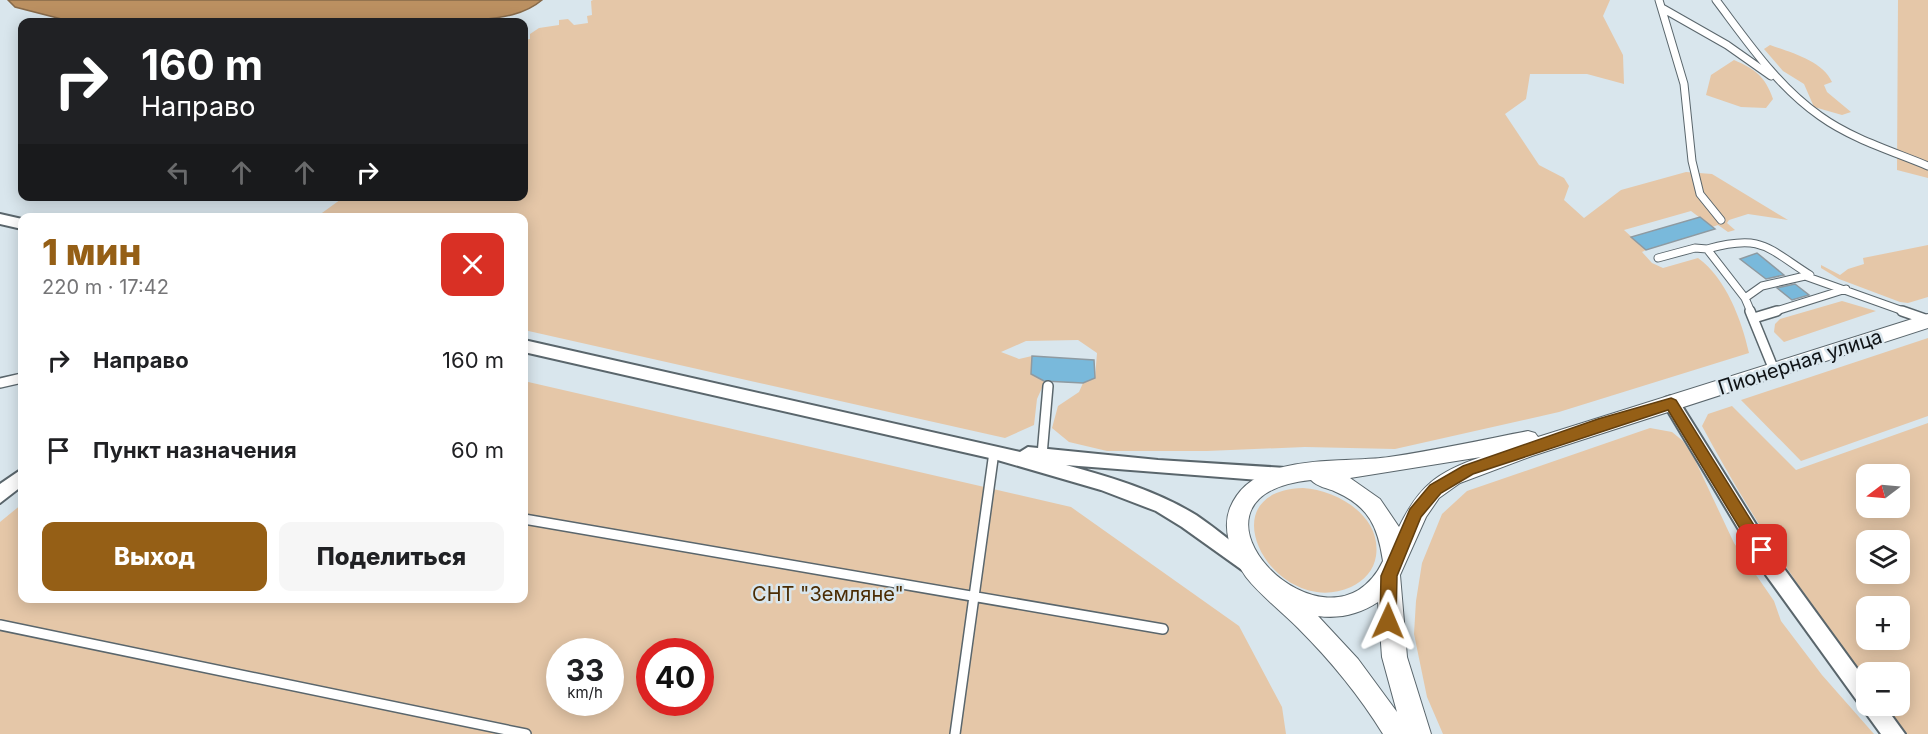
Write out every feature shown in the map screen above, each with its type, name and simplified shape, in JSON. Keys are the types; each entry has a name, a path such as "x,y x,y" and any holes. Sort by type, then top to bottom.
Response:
{"street":[{"path":"0,219 18,223"},
{"name":"Пионерная улица","path":"1598,425 1671,404 1928,320"},
{"path":"528,346 994,452 1104,483 1162,506 1196,526 1261,577 1296,600 1312,605 1336,606 1359,602 1372,596 1391,572 1415,513 1425,499 1450,478 1598,425"},
{"path":"1671,404 1773,569 1856,684"},
{"path":"1397,734 1359,677 1338,651 1261,577 1243,553 1237,534 1240,510 1253,490 1274,478 1410,462 1598,425"},
{"path":"994,452 1158,467 1293,475 1336,482 1370,503 1390,534 1394,556 1388,621 1391,650 1395,670 1418,734"},
{"path":"0,495 18,479"},
{"path":"1880,716 1894,734"}],"lane":[{"path":"1716,0 1790,91"},
{"path":"1660,4 1751,60 1821,116 1862,139 1928,166"},
{"path":"1660,4 1684,84 1692,161 1700,194 1721,220"},
{"path":"1658,258 1695,248 1707,249 1747,239 1762,243 1816,279"},
{"path":"1707,249 1745,298 1774,370"},
{"path":"1745,298 1750,290 1795,276 1816,279 1847,289 1928,320"},
{"path":"1754,318 1847,289"},
{"path":"0,383 18,379"},
{"path":"1042,455 1048,386"},
{"path":"955,734 994,452"},
{"path":"528,520 1163,629"},
{"path":"0,625 526,734"}],"green space":[{"path":"1610,0 1603,16 1623,55 1624,84 1587,74 1530,74 1526,99 1505,114 1539,165 1564,178 1569,186 1564,200 1584,218 1621,190 1686,172 1712,174 1788,220 1748,214 1729,220 1727,223 1735,230 1728,232 1718,225 1712,227 1691,211 1624,230 1646,250 1642,252 1652,263 1663,268 1698,258 1708,267 1725,288 1742,327 1749,353 1559,412 1395,449 1305,447 1207,451 1107,451 1069,442 1052,428 1058,406 1079,392 1083,383 1095,378 1097,353 1078,340 1026,341 1001,352 1019,359 1032,356 1031,374 1045,381 1037,399 1034,425 1005,438 528,331 528,213 322,213 338,201 528,201 528,39 530,34 539,28 559,25 559,20 568,19 574,25 588,23 587,16 592,15 591,1"},
{"path":"1898,0 1928,0 1928,178 1897,170"},
{"path":"1770,45 1805,58 1821,68 1832,82 1824,85 1827,92 1851,112 1842,115 1814,107 1804,84 1783,71 1764,49"},
{"path":"1734,60 1753,70 1763,79 1773,99 1766,108 1741,107 1706,95 1711,75"},
{"path":"1928,245 1928,297 1908,303 1839,279 1821,268 1821,265 1840,275 1848,269 1864,264 1863,258"},
{"path":"1842,301 1876,311 1784,342 1774,332 1775,324 1780,319"},
{"path":"1928,338 1928,416 1801,461 1741,400"},
{"name":"СНТ \"Земляне\"","path":"528,382 1071,507 1239,626 1282,707 1286,734 0,734 0,522 18,507 18,603 528,603"},
{"path":"1732,406 1796,470 1928,423 1928,734 1906,734 1892,716 1910,716 1910,662 1856,662 1856,669 1778,555 1702,426 1708,414"},
{"path":"1650,428 1672,432 1683,441 1694,458 1734,543 1774,601 1781,621 1822,675 1874,734 1443,734 1427,697 1414,634 1416,601 1422,563 1442,514 1467,491"},
{"path":"1303,488 1330,494 1343,500 1365,517 1372,529 1376,542 1375,561 1368,575 1351,587 1323,593 1297,586 1276,571 1261,551 1254,530 1258,510 1273,495"}],"shaded area":[{"path":"8,0 542,0 524,11 493,18 58,18 15,7"}],"building":[{"path":"1700,217 1715,229 1646,250 1631,237"},
{"path":"1757,253 1784,275 1766,279 1740,259"},
{"path":"1795,284 1809,295 1792,300 1777,288"},
{"path":"1032,356 1094,360 1095,378 1083,383 1044,381 1031,374"}],"route":[{"path":"1388,621 1389,576 1408,528 1425,499 1450,478 1598,425 1671,404 1762,550"}]}
